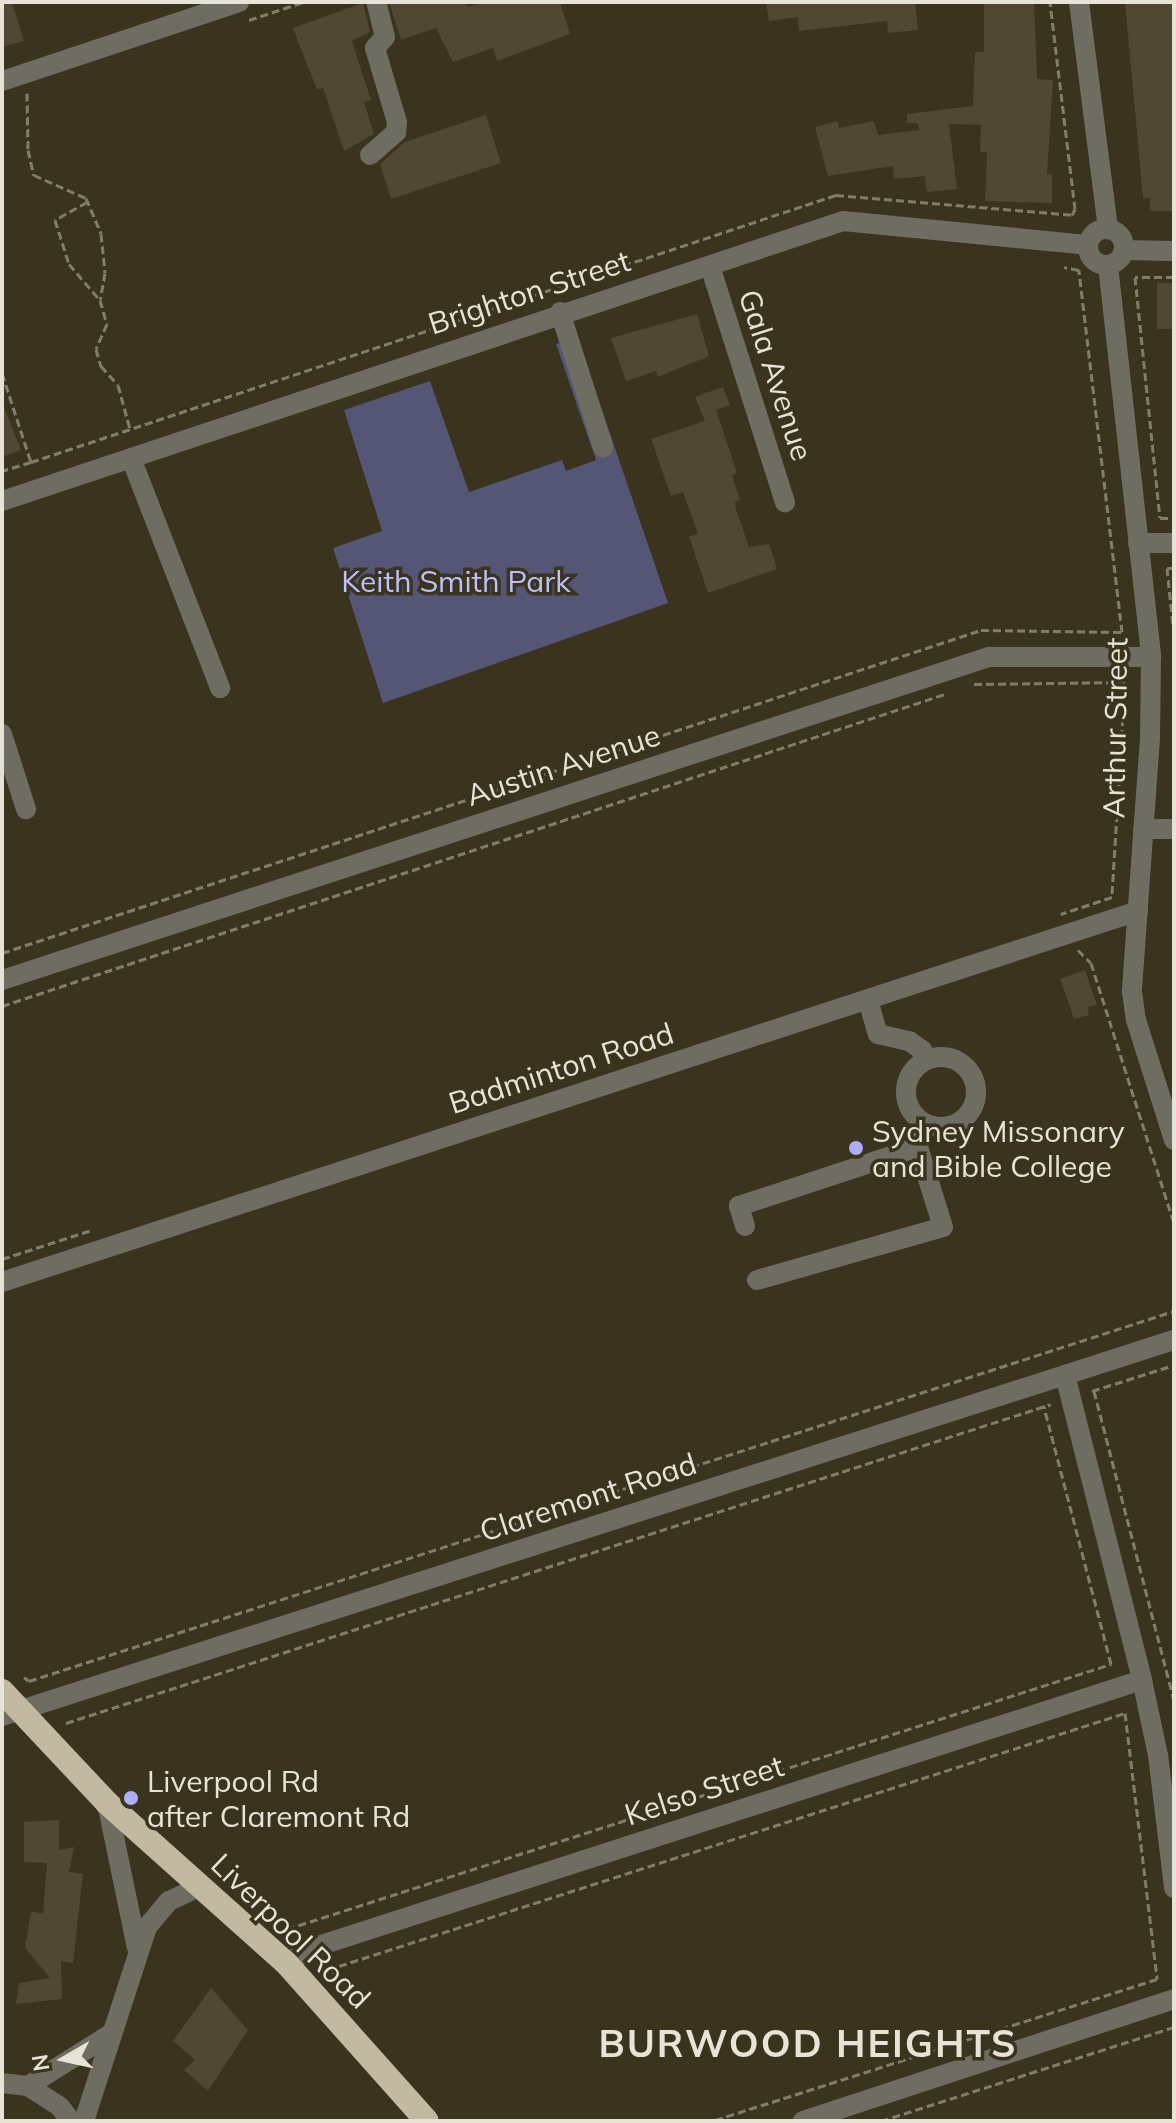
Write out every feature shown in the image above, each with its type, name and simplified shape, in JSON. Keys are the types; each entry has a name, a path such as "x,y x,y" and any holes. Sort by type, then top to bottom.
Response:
{"highway":[{"name":"Liverpool Road","path":"2,1691 11,1714 287,1964 427,2121"}],"street":[{"path":"2,81 239,2"},
{"path":"370,155 396,132 397,122 375,48 385,37 376,2"},
{"path":"1079,2 1108,229"},
{"name":"Brighton Street","path":"2,501 560,312 843,221 1087,245"},
{"path":"1124,250 1119,234 1108,229 1092,234 1087,245 1093,261 1108,265 1124,250 1174,251"},
{"name":"Arthur Street","path":"1108,265 1151,657 1138,911 1136,1020 1170,1117 1174,1140"},
{"name":"Gala Avenue","path":"710,266 785,502"},
{"path":"560,312 603,447"},
{"path":"131,458 220,688"},
{"path":"1138,543 1174,543"},
{"name":"Austin Avenue","path":"2,980 989,657 1151,657"},
{"path":"2,734 26,809"},
{"path":"1143,829 1174,829"},
{"name":"Badminton Road","path":"2,1282 1138,911"},
{"path":"868,1000 878,1034 909,1041 922,1050 924,1061"},
{"path":"956,1060 975,1087 975,1099 959,1121 948,1126 924,1123 909,1106 906,1092 914,1070 924,1061 956,1060"},
{"path":"757,1280 943,1227 918,1147 924,1123"},
{"path":"745,1226 739,1206 918,1147"},
{"name":"Claremont Road","path":"11,1714 1174,1340"},
{"path":"1065,1375 1142,1680 1166,1753 1174,1888"},
{"name":"Kelso Street","path":"287,1964 309,1949 1142,1680"},
{"path":"107,1803 138,1951"},
{"path":"84,2121 109,2055 112,2033 138,1951 159,1908 201,1886"},
{"path":"803,2121 1174,1999"},
{"path":"28,2086 112,2033"},
{"path":"2,2083 28,2086 60,2107 71,2121"}],"path":[{"path":"27,93 28,150 34,175 52,179 87,202 101,234 105,273 100,300"},
{"path":"87,202 55,220 69,264 100,300 107,324 96,349 101,366 118,385 130,429"},
{"path":"2,953 981,630 1122,632 1079,270 1064,267"},
{"path":"1174,277 1135,277 1160,518 1174,518"},
{"path":"2,373 31,462 2,471"},
{"path":"1174,568 1167,568 1174,636"},
{"path":"2,1006 977,683 1125,682 1112,897 1046,919"},
{"path":"1174,757 1174,802"},
{"path":"1073,950 1091,963 1174,1223"},
{"path":"2,1259 108,1225"},
{"path":"29,1681 1174,1311"},
{"path":"1174,1365 1094,1391 1174,1700"},
{"path":"66,1723 1051,1404"},
{"path":"287,1929 1111,1664 1044,1406"},
{"path":"24,1677 35,1687"},
{"path":"333,1974 339,1966 1125,1713 1157,1979 713,2121"},
{"path":"881,2121 1174,2027"}],"green space":[{"name":"Keith Smith Park","path":"577,337 668,603 383,703 333,548 382,531 344,410 430,381 469,492 562,460 566,471 596,460 556,344"}],"building":[{"path":"2,2 12,2 24,41 2,47"},
{"path":"389,2 466,2 468,7 485,2 560,2 570,34 497,61 493,48 453,62 436,28 401,40"},
{"path":"766,2 915,2 918,30 888,33 887,21 799,31 798,17 769,21"},
{"path":"984,2 1034,2 1037,79 1053,80 1047,174 1052,174 1052,203 985,201 987,152 980,152 981,125 949,124 957,189 927,192 925,176 894,179 893,166 828,176 815,127 837,121 839,128 874,121 878,135 919,130 918,123 907,123 907,114 973,106 975,52 984,52"},
{"path":"1125,2 1174,2 1174,211 1150,211 1150,198 1143,198"},
{"path":"363,3 370,32 352,41 371,100 364,102 374,134 344,151 323,88 317,90 293,28"},
{"path":"486,115 501,163 391,199 380,164 405,142"},
{"path":"1157,283 1174,283 1174,329 1157,329"},
{"path":"697,314 709,356 658,377 656,371 626,381 611,338"},
{"path":"723,387 730,405 716,410 737,473 732,475 740,500 735,502 736,510 749,547 769,544 777,569 708,593 689,537 698,534 683,492 671,496 651,439 705,421 695,397"},
{"path":"2,402 21,450 2,457"},
{"path":"1085,970 1097,1005 1088,1007 1089,1015 1074,1019 1060,979"},
{"path":"59,1820 59,1850 74,1847 69,1872 83,1874 73,1963 61,1961 62,1999 16,2004 19,1983 50,1978 25,1948 31,1911 43,1914 47,1863 24,1862 24,1822"},
{"path":"211,1988 248,2030 208,2091 184,2070 195,2060 173,2041"}],"place":[{"name":"Sydney Missonary and Bible College","path":"856,1148"},
{"name":"Liverpool Rd after Claremont Rd","path":"131,1798"}],"district":[{"name":"BURWOOD HEIGHTS","path":"808,2044"}]}
